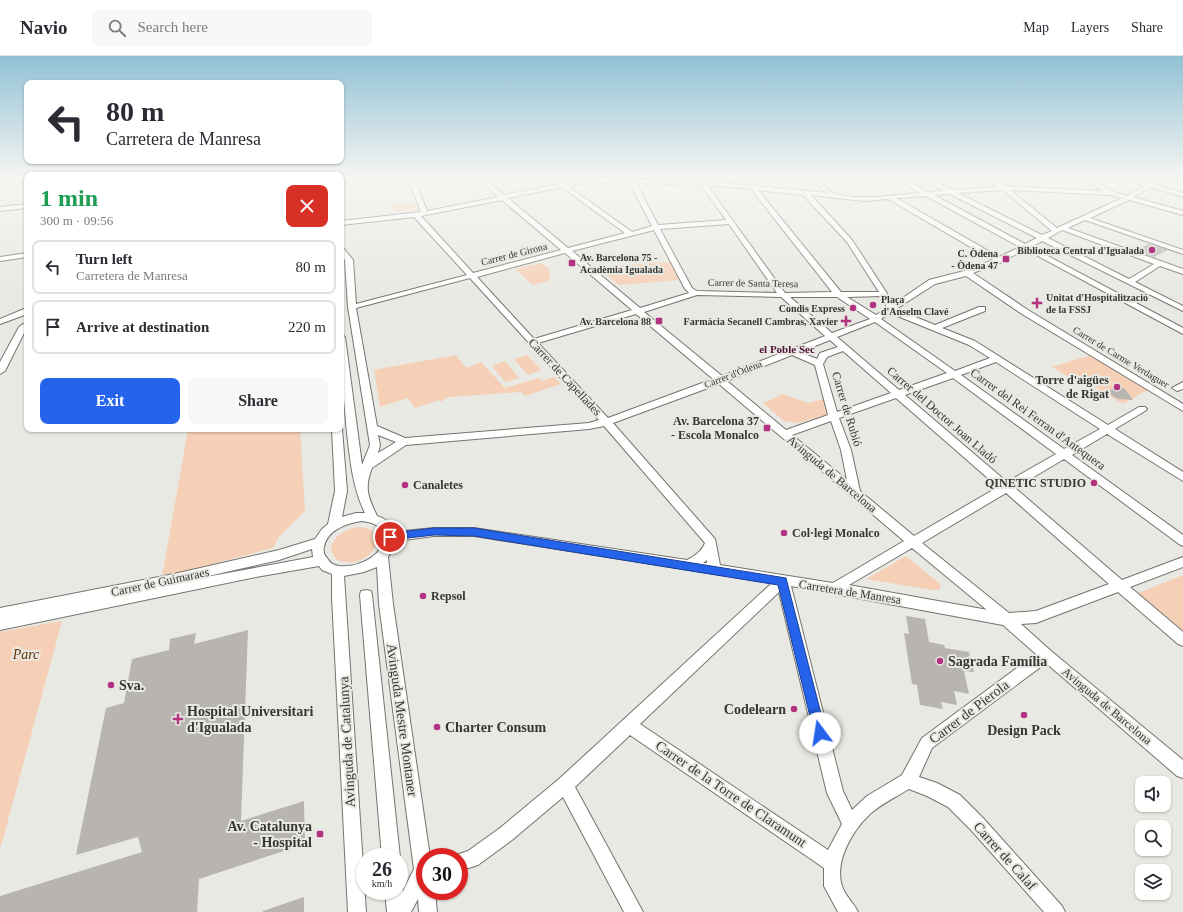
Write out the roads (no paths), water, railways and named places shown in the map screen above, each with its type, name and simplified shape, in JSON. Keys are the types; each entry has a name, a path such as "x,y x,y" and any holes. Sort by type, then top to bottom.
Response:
{"street":[{"path":"344,223 385,218"},
{"name":"Carrer de Capellades","path":"423,218 472,275 606,422 711,542"},
{"name":"Avinguda de Barcelona","path":"527,218 914,543 992,606 1004,619 1046,656 1183,770"},
{"path":"610,218 631,234"},
{"path":"652,218 689,289 695,293"},
{"name":"Carrer del Doctor Joan Lladó","path":"727,218 783,295 1183,640"},
{"name":"Carrer del Rei Ferran d'Antequera","path":"777,218 838,294 955,375 1183,541"},
{"path":"828,218 850,241 890,303 890,310 972,343 1183,477"},
{"path":"924,218 999,260"},
{"path":"971,218 1183,331"},
{"path":"999,218 1130,282 1183,310"},
{"path":"1044,218 1059,229 1129,251 1183,272"},
{"path":"1085,218 1183,252"},
{"name":"Carrer d'Òdena","path":"367,466 404,442 594,425 606,422 720,380 829,336 876,319 932,282 967,273 999,260 1059,229 1085,218"},
{"name":"Carrer de Girona","path":"352,307 657,227 730,222"},
{"path":"1129,251 1151,241"},
{"path":"344,255 348,260 352,307 375,445 367,466 362,494"},
{"path":"0,259 24,256"},
{"path":"1130,282 1160,263"},
{"name":"Carrer de Carme Verdaguer","path":"967,273 1025,312 1183,408"},
{"name":"Carrer de Santa Teresa","path":"533,342 695,293 783,295 884,294"},
{"path":"935,328 982,309"},
{"path":"2,321 24,312"},
{"path":"2,321 24,326"},
{"path":"0,371 24,328"},
{"name":"Carrer de Rubió","path":"843,348 823,355 819,364 834,417 846,450 855,493"},
{"path":"791,351 819,364"},
{"path":"784,434 997,359"},
{"path":"344,362 355,455 362,494 373,519"},
{"path":"1152,402 1164,396"},
{"path":"834,588 914,543 1142,409"},
{"name":"Carrer d'Òdena","path":"372,428 404,442"},
{"path":"333,527 341,491 337,432"},
{"path":"362,517 373,519 385,526 390,537 388,546 382,556 365,568 351,571 338,571 326,566 320,561 318,555 319,542 333,527 350,519 362,517"},
{"name":"Carretera de Manresa","path":"390,537 434,532 474,532 834,588 1004,619 1036,617 1183,562"},
{"name":"Carrer de Guimaraes","path":"0,614 174,579 279,555 319,542"},
{"path":"688,565 702,557 709,549 711,542"},
{"path":"711,542 714,569"},
{"name":"Avinguda Mestre Montaner","path":"382,556 386,604 420,848"},
{"name":"Carrer de Guimaraes","path":"0,624 100,605 256,572 320,561"},
{"name":"Avinguda de Catalunya","path":"338,571 338,597 356,912"},
{"path":"468,861 472,860 506,834 565,785 630,726 783,581 835,792 851,825"},
{"path":"366,594 390,848"},
{"name":"Carrer de Pierola","path":"908,781 926,743 1046,656"},
{"name":"Carrer de la Torre de Claramunt","path":"630,726 832,863"},
{"path":"849,912 833,886 831,870 832,863 845,832 864,809 908,781"},
{"name":"Carrer de Calaf","path":"908,781 931,789 954,801 977,824 1056,912"},
{"path":"565,785 634,912"},
{"path":"401,912 416,887"},
{"path":"395,900 396,912"},
{"path":"427,900 428,912"}],"place":[{"name":"Biblioteca Central d'Igualada","path":"1152,250"},
{"name":"C. Òdena - Òdena 47","path":"1006,259"},
{"name":"Av. Barcelona 75 - Acadèmia Igualada","path":"572,263"},
{"name":"Unitat d'Hospitalització de la FSSJ","path":"1037,303"},
{"name":"Plaça d'Anselm Clavé","path":"873,305"},
{"name":"Condis Express","path":"853,308"},
{"name":"Av. Barcelona 88","path":"659,321"},
{"name":"Farmàcia Secanell Cambras, Xavier","path":"846,321"},
{"name":"Torre d'aigües de Rigat","path":"1117,387"},
{"name":"Av. Barcelona 37 - Escola Monalco","path":"767,428"},
{"name":"QINETIC STUDIO","path":"1094,483"},
{"name":"Canaletes","path":"405,485"},
{"name":"Col·legi Monalco","path":"784,533"},
{"name":"Repsol","path":"423,596"},
{"name":"Sagrada Família","path":"940,661"},
{"name":"Sva.","path":"111,685"},
{"name":"Codelearn","path":"794,709"},
{"name":"Design Pack","path":"1024,715"},
{"name":"Hospital Universitari d'Igualada","path":"178,719"},
{"name":"Charter Consum","path":"437,727"},
{"name":"Av. Catalunya - Hospital","path":"320,834"}],"district":[{"name":"el Poble Sec","path":"787,349"}],"park label":[{"name":"Parc","path":"26,654"}]}
